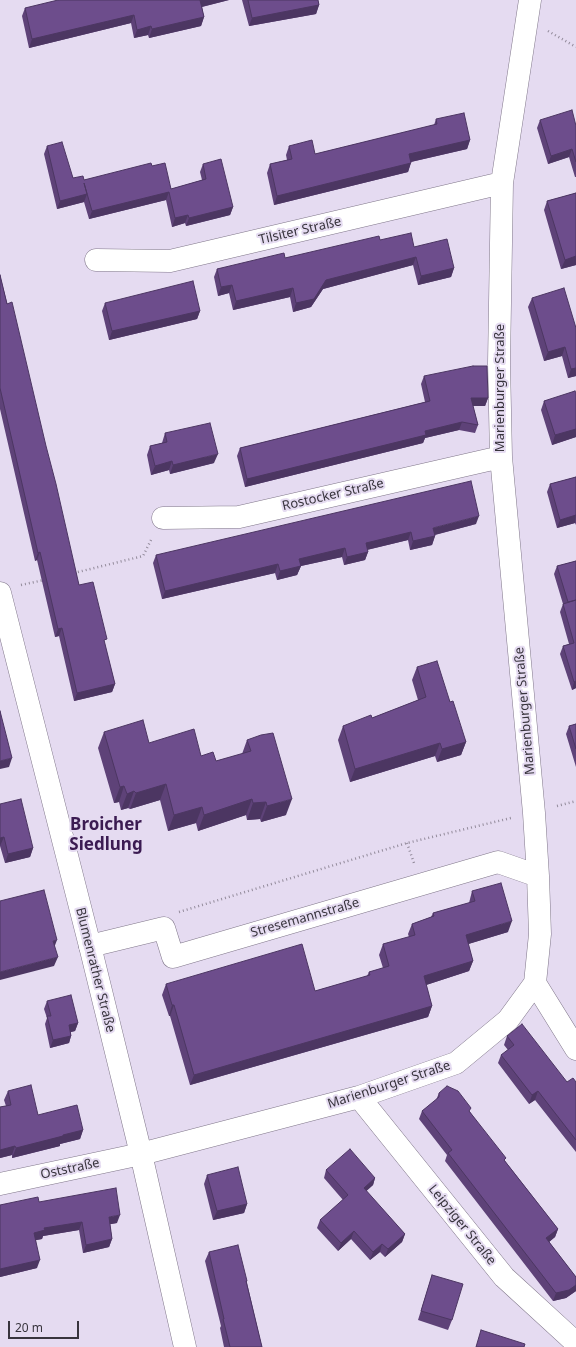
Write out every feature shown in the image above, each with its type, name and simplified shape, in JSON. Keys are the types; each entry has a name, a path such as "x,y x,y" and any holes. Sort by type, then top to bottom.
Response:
{"street":[{"name":"Marienburger Straße","path":"141,1154 359,1097 456,1063 508,1020 535,983 540,934 538,876 534,813 501,457 499,363 502,183 528,10"},
{"name":"Tilsiter Straße","path":"96,260 170,261 502,183"},
{"name":"Rostocker Straße","path":"163,518 239,517 501,457"},
{"name":"Blumenrather Straße","path":"7,590 90,946 141,1154 185,1347"},
{"name":"Stresemannstraße","path":"164,928 173,957 498,862 538,876"},
{"path":"90,946 164,928"},
{"path":"535,983 576,1049"},
{"name":"Leipziger Straße","path":"359,1097 504,1277 576,1343"},
{"name":"Oststraße","path":"0,1184 141,1154"}],"path":[{"path":"528,10 576,47"},
{"path":"67,575 143,556 163,518"},
{"path":"7,590 45,580"},
{"path":"164,928 176,913 407,843 534,813"},
{"path":"407,843 411,855"}],"building":[{"path":"58,0 200,0 204,17 152,29 151,26 137,30 134,15 32,39 25,8"},
{"path":"248,0 318,0 319,5 252,18"},
{"path":"572,110 576,126 576,162 572,149 551,156 540,120"},
{"path":"464,113 470,140 409,154 411,163 277,196 270,164 292,159 289,146 312,140 315,154 437,124 436,119"},
{"path":"62,142 73,178 83,176 84,180 151,163 152,166 165,163 171,189 206,179 203,164 221,159 233,207 189,218 188,215 175,218 169,192 92,211 84,183 87,194 60,201 47,146"},
{"path":"576,193 576,256 565,260 547,201"},
{"path":"411,233 414,247 447,239 454,268 421,276 416,257 326,280 314,299 296,303 293,288 236,301 232,285 221,287 217,269 284,253 285,258 379,236 380,240"},
{"path":"0,275 7,304 12,302 79,585 93,582 107,639 104,640 115,684 77,693 62,628 58,629 40,552 38,553 0,388"},
{"path":"193,281 200,311 112,331 105,303"},
{"path":"564,288 576,328 576,368 571,369 565,347 548,352 532,298"},
{"path":"473,366 487,366 488,398 471,398 478,425 462,422 425,431 426,435 247,479 240,448 430,401 424,376"},
{"path":"575,391 576,429 555,435 544,401"},
{"path":"210,423 218,454 173,465 172,461 155,466 150,446 167,442 165,433"},
{"path":"576,477 576,515 560,520 550,484"},
{"path":"471,481 479,516 433,528 435,536 413,541 411,532 366,543 368,552 347,557 345,548 299,559 301,566 280,571 278,564 165,591 156,555"},
{"path":"576,561 576,600 568,602 557,566"},
{"path":"576,600 576,681 574,682 563,646 574,643 563,604"},
{"path":"437,661 450,702 453,701 466,742 442,749 440,743 355,769 343,726 371,715 372,718 426,697 417,667"},
{"path":"0,711 12,758 0,761"},
{"path":"143,720 149,743 194,729 201,756 213,752 216,761 251,751 247,740 273,733 292,799 267,806 266,802 253,803 252,799 204,815 202,807 174,815 166,784 136,793 134,791 127,794 124,786 120,787 104,732"},
{"path":"576,724 576,749 569,726"},
{"path":"21,799 33,848 8,854 4,837 0,838 0,804"},
{"path":"501,883 512,921 466,935 473,961 424,976 432,1006 194,1075 174,1005 172,1005 166,984 302,944 315,991 370,975 369,972 389,966 383,944 415,935 412,924 434,916 433,913 475,901 472,891"},
{"path":"44,890 57,940 53,941 58,957 0,972 0,901"},
{"path":"71,995 78,1023 69,1025 71,1036 53,1040 47,1016 51,1016 47,1001"},
{"path":"522,1024 567,1082 573,1078 576,1082 576,1140 538,1091 532,1095 501,1055 514,1045 507,1036"},
{"path":"31,1085 38,1115 77,1105 83,1130 16,1148 15,1146 0,1150 0,1107 11,1105 8,1091"},
{"path":"447,1086 458,1091 471,1108 469,1111 506,1158 504,1160 558,1229 546,1238 576,1277 576,1285 569,1290 556,1293 448,1153 452,1150 422,1111 439,1097 439,1093"},
{"path":"350,1149 375,1178 364,1188 405,1234 388,1249 382,1244 373,1252 354,1231 341,1243 320,1220 348,1195 326,1170"},
{"path":"238,1167 247,1204 217,1211 207,1175"},
{"path":"116,1188 120,1215 109,1217 112,1239 86,1245 82,1222 44,1228 45,1230 34,1233 40,1260 0,1269 0,1205 38,1197 39,1202"},
{"path":"238,1245 262,1347 230,1347 223,1319 209,1252"},
{"path":"432,1275 463,1284 452,1320 421,1311"},
{"path":"481,1330 525,1344 524,1347 476,1347"}],"district":[{"name":"Broicher Siedlung","path":"106,835"}]}
